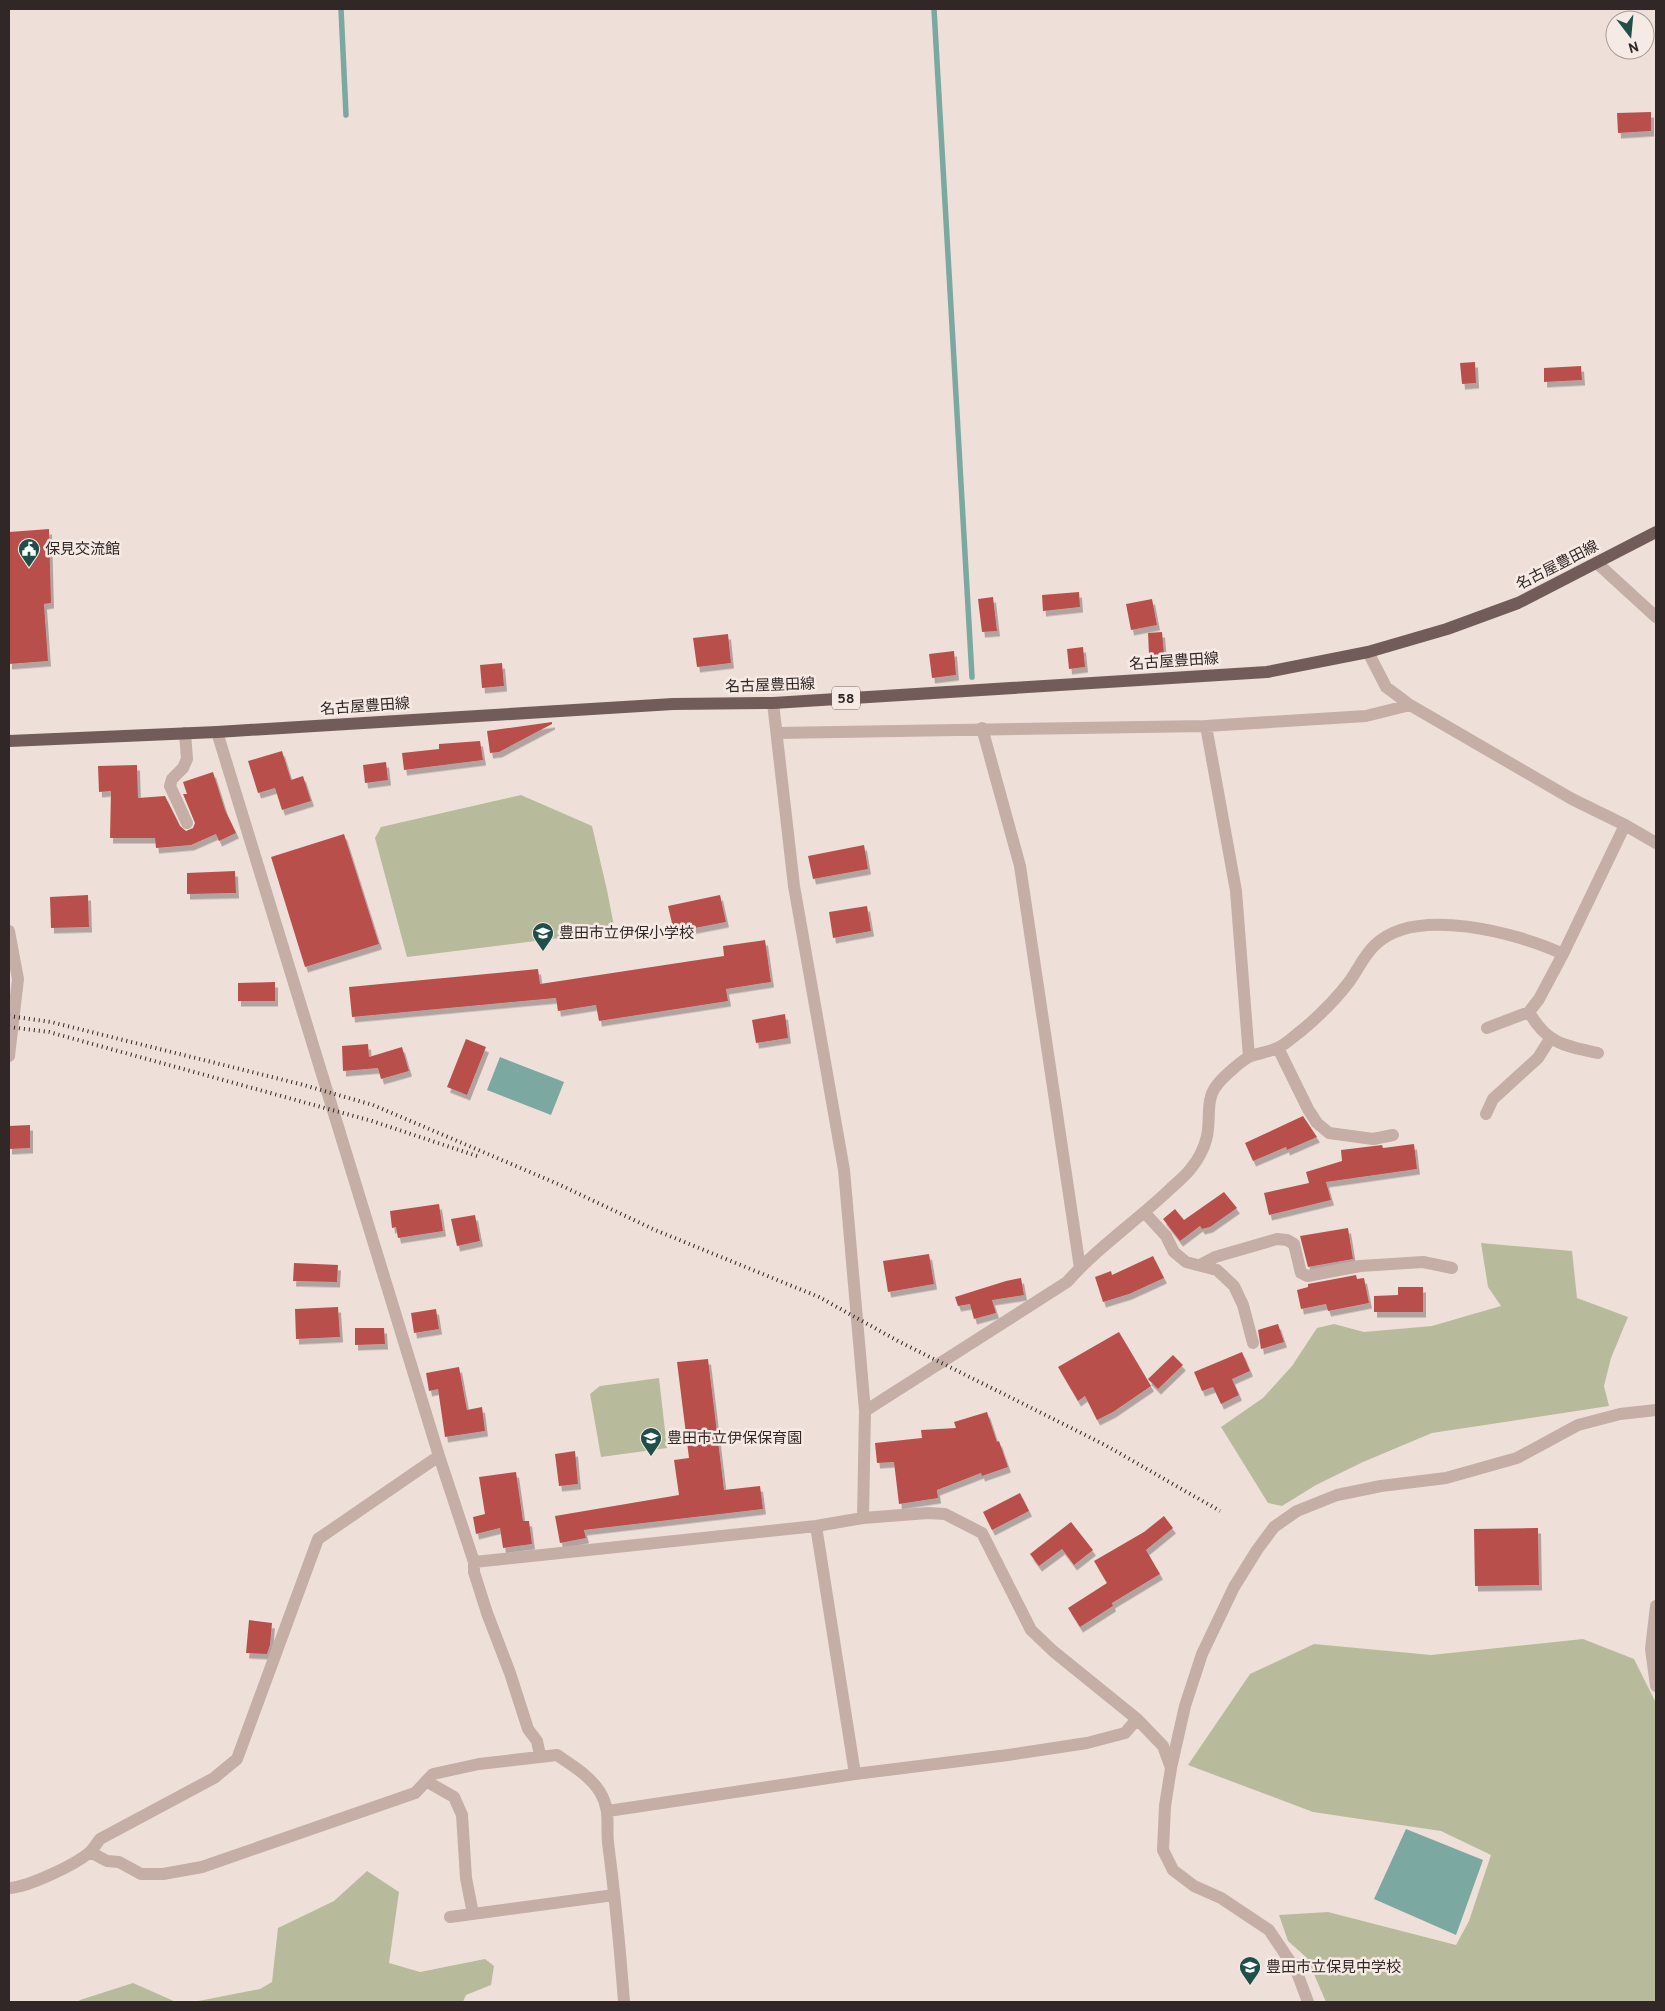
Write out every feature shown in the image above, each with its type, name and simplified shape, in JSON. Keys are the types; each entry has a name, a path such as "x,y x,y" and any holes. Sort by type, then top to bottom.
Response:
{"main road":[{"name":"名古屋豊田線","path":"9,741 217,732 674,704 773,703 1267,672 1368,652 1447,629 1518,603 1656,532"}],"street":[{"path":"1598,563 1656,617"},
{"path":"1368,652 1386,687 1410,705 1572,799 1625,825 1656,843"},
{"path":"773,703 794,886 844,1170 865,1411 863,1518"},
{"path":"777,733 982,728 1206,726 1366,716 1410,705"},
{"path":"1206,726 1236,890 1249,1057"},
{"path":"982,728 1020,866 1080,1268"},
{"path":"217,732 439,1456 474,1562 474,1572 487,1613 510,1672 528,1730 537,1742 540,1755"},
{"path":"185,733 187,759 183,768 172,779 170,786 187,823"},
{"path":"1487,1028 1529,1012 1539,998 1563,954 1625,825"},
{"path":"865,1411 1061,1286 1145,1213 1193,1166 1207,1140 1208,1105 1216,1086 1249,1057 1278,1048 1302,1030 1348,982 1375,944 1386,936 1400,930 1442,924 1462,925 1513,937 1563,954"},
{"path":"9,931 18,979 9,1056"},
{"path":"1529,1012 1535,1023 1550,1039 1576,1049 1598,1053"},
{"path":"1486,1114 1493,1099 1538,1058 1550,1039"},
{"path":"1278,1048 1317,1124 1329,1133 1373,1139 1393,1135"},
{"path":"1145,1213 1166,1236 1174,1252 1186,1262 1217,1270 1234,1286 1242,1305 1253,1343"},
{"path":"1200,1265 1215,1257 1277,1240 1287,1240 1294,1244 1301,1272 1307,1276 1360,1266 1423,1262 1436,1264 1444,1268 1452,1268"},
{"path":"1308,2002 1296,1970 1269,1930 1221,1898 1194,1886 1173,1870 1163,1850 1165,1806 1171,1768 1185,1706 1202,1654 1234,1587 1274,1527 1297,1511 1337,1495 1381,1486 1446,1478 1516,1458 1578,1425 1620,1414 1656,1410"},
{"path":"9,1888 18,1887 51,1875 90,1852 100,1840 214,1778 237,1759 318,1539 439,1456"},
{"path":"474,1562 816,1526 863,1518 928,1513 945,1514 982,1533 1031,1630 1053,1651 1137,1719 1163,1746 1171,1768"},
{"path":"816,1526 856,1774"},
{"path":"1656,1606 1651,1649 1656,1686"},
{"path":"608,1811 856,1774 1087,1743 1125,1733 1137,1719"},
{"path":"90,1852 107,1861 119,1862 140,1874 163,1874 202,1867 415,1793 433,1774 479,1764 540,1755 557,1755 586,1776 599,1791 608,1811 607,1837 624,2002"},
{"path":"426,1780 454,1797 462,1815 466,1878 473,1914"},
{"path":"450,1917 614,1895"}],"green space":[{"path":"521,795 592,826 615,931 407,957 375,838 381,827"},
{"path":"1481,1243 1572,1251 1577,1298 1628,1317 1611,1358 1604,1386 1609,1406 1432,1433 1363,1462 1316,1485 1282,1506 1268,1503 1221,1427 1263,1398 1292,1366 1317,1328 1334,1324 1364,1332 1432,1326 1501,1306 1488,1287"},
{"path":"659,1378 667,1448 601,1457 590,1394 600,1386"},
{"path":"1583,1639 1634,1659 1656,1703 1656,2002 1326,2002 1307,1958 1288,1941 1279,1915 1328,1912 1456,1945 1469,1921 1491,1855 1441,1831 1313,1812 1188,1765 1250,1674 1314,1644 1431,1655"},
{"path":"367,1871 399,1892 389,1963 420,1972 485,1959 494,1966 491,1985 466,1995 463,2002 193,2002 260,1989 272,1982 278,1928 334,1901"},
{"path":"133,1983 176,2002 78,2002 80,2000"}],"water":[{"path":"500,1057 564,1082 551,1115 487,1090"},
{"path":"1406,1829 1483,1860 1456,1935 1374,1899"}],"building":[{"path":"1651,112 1651,131 1618,133 1617,113"},
{"path":"1475,362 1476,383 1462,384 1460,363"},
{"path":"1581,366 1582,380 1544,382 1544,368"},
{"name":"保見交流館","path":"49,529 51,603 44,604 48,661 9,664 9,532"},
{"path":"1079,592 1080,607 1043,611 1042,595"},
{"path":"993,597 997,631 982,632 978,599"},
{"path":"1152,599 1157,625 1131,630 1126,604"},
{"path":"1162,632 1164,654 1149,655 1148,633"},
{"path":"728,634 731,663 697,667 693,638"},
{"path":"1083,647 1085,667 1069,669 1067,649"},
{"path":"954,651 956,675 932,678 929,654"},
{"path":"502,663 504,686 482,688 480,665"},
{"path":"552,722 552,724 499,752 490,753 487,731"},
{"path":"480,741 483,760 404,770 402,753 439,749 439,744"},
{"path":"282,751 291,780 303,776 311,801 282,810 275,788 258,793 248,761"},
{"path":"386,762 388,780 365,783 363,765"},
{"path":"137,765 138,798 165,796 180,826 186,831 193,828 195,823 183,794 187,794 183,782 213,772 225,810 236,833 219,841 216,834 191,845 156,848 155,838 110,838 111,791 99,792 98,766"},
{"path":"344,834 379,944 305,967 271,857"},
{"path":"864,845 868,869 813,879 808,856"},
{"path":"235,871 236,893 187,894 187,873"},
{"path":"88,895 89,927 51,928 50,897"},
{"path":"720,895 726,922 674,932 668,906"},
{"path":"867,906 871,931 833,938 829,912"},
{"path":"765,940 771,982 726,989 728,1001 599,1021 596,1005 558,1011 556,998 352,1017 349,987 538,969 540,984 724,956 723,946"},
{"path":"275,982 275,1001 238,1001 238,983"},
{"path":"785,1014 788,1038 756,1043 752,1020"},
{"path":"466,1039 486,1047 467,1095 447,1087"},
{"path":"368,1044 369,1057 402,1047 409,1071 381,1079 378,1068 343,1071 342,1046"},
{"path":"1303,1116 1317,1137 1287,1150 1286,1147 1253,1161 1245,1143"},
{"path":"30,1125 30,1148 9,1149 9,1126"},
{"path":"1414,1144 1417,1169 1326,1182 1331,1200 1269,1215 1264,1193 1309,1183 1306,1172 1342,1161 1341,1150 1382,1145 1383,1148"},
{"path":"1224,1192 1237,1208 1210,1227 1202,1229 1200,1226 1180,1241 1163,1219 1175,1209 1184,1220"},
{"path":"439,1204 443,1231 398,1238 396,1227 392,1228 390,1211"},
{"path":"475,1215 480,1241 457,1246 451,1219"},
{"path":"1348,1228 1353,1259 1308,1267 1300,1236"},
{"path":"929,1254 934,1284 888,1292 883,1261"},
{"path":"1153,1256 1164,1278 1129,1294 1103,1302 1095,1277 1111,1271 1112,1275"},
{"path":"294,1263 338,1265 337,1282 293,1281"},
{"path":"1356,1275 1357,1279 1364,1278 1369,1303 1328,1311 1326,1304 1301,1309 1297,1290 1308,1287 1308,1284"},
{"path":"1021,1278 1024,1295 992,1300 996,1313 974,1319 970,1304 958,1306 955,1297"},
{"path":"1398,1287 1423,1287 1423,1312 1374,1312 1374,1296 1398,1295"},
{"path":"338,1307 340,1337 296,1339 295,1309"},
{"path":"436,1309 439,1329 414,1333 411,1313"},
{"path":"1278,1324 1284,1342 1261,1349 1258,1330"},
{"path":"355,1328 384,1328 385,1344 355,1345"},
{"path":"1119,1332 1151,1386 1113,1412 1097,1420 1085,1396 1078,1401 1058,1367"},
{"path":"1242,1352 1250,1371 1232,1379 1239,1395 1221,1404 1213,1387 1202,1391 1194,1372"},
{"path":"1173,1355 1183,1365 1158,1389 1148,1379"},
{"path":"708,1359 724,1490 760,1486 763,1509 584,1530 586,1538 560,1543 555,1516 679,1495 674,1460 689,1458 677,1362"},
{"path":"459,1367 467,1410 482,1407 485,1431 445,1437 438,1389 429,1391 426,1373"},
{"path":"987,1412 1008,1467 982,1476 981,1473 937,1490 938,1498 899,1504 894,1462 877,1463 875,1443 922,1438 921,1430 956,1428 954,1422"},
{"path":"575,1451 578,1484 559,1486 555,1454"},
{"path":"516,1472 523,1521 529,1521 532,1544 503,1548 500,1528 476,1534 473,1517 485,1514 479,1477"},
{"path":"1020,1493 1029,1511 992,1530 983,1512"},
{"path":"1164,1516 1173,1528 1146,1550 1160,1574 1112,1603 1113,1606 1080,1627 1068,1608 1107,1583 1094,1561 1144,1532"},
{"path":"1071,1522 1093,1550 1074,1565 1062,1549 1039,1566 1030,1554"},
{"path":"1538,1528 1539,1585 1475,1586 1474,1529"},
{"path":"249,1620 272,1623 270,1645 267,1654 246,1653"}],"waterway":[{"path":"341,9 346,115"},
{"path":"934,9 972,677"}],"railway":[{"path":"9,1016 51,1022 300,1084 373,1105 558,1184 655,1230 819,1297 898,1341 1105,1445 1220,1511"},
{"path":"9,1027 49,1032 372,1121 480,1157"}],"place":[{"name":"保見交流館","path":"29,568"},
{"name":"豊田市立伊保小学校","path":"543,952"},
{"name":"豊田市立伊保保育園","path":"651,1457"},
{"name":"豊田市立保見中学校","path":"1250,1986"}]}
